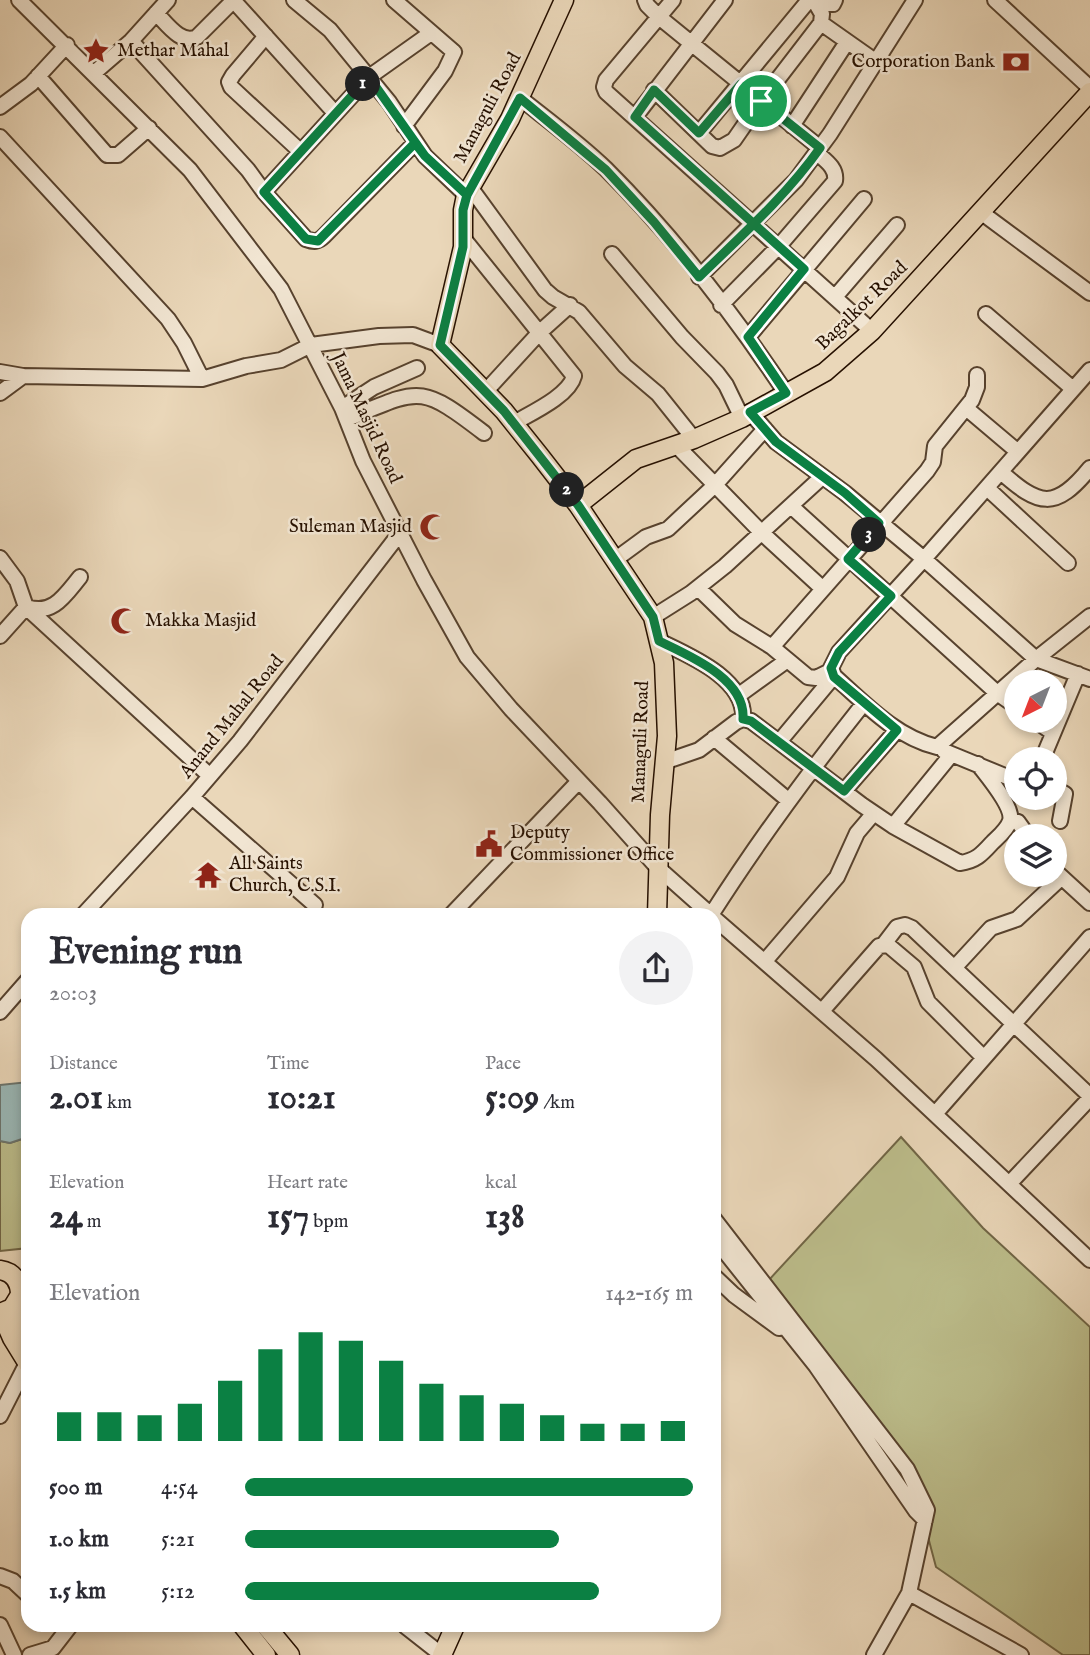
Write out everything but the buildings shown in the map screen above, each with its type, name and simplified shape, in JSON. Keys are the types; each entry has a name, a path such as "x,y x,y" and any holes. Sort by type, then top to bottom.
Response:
{"main road":[{"name":"Managuli Road","path":"564,0 520,98 468,191 463,210 463,247 440,345 514,423 578,505 653,617 664,663 667,736 657,867 657,908"},
{"name":"Bagalkot Road","path":"578,505 636,459 694,439 746,415 825,372 872,331 982,213 1090,90"},
{"path":"0,1270 21,1276"},
{"path":"4,1312 20,1295 21,1286"},
{"path":"4,1312 21,1326"},
{"path":"4,1312 12,1338 21,1353"},
{"path":"248,1632 266,1655"},
{"path":"271,1632 290,1655"},
{"path":"447,1653 453,1632"}],"street":[{"path":"94,73 131,41 168,0"},
{"path":"156,13 184,39 191,40 233,0 335,113"},
{"path":"295,0 330,30 369,77 425,156 468,191 545,290 553,298 570,305 590,323 625,366 657,394 694,439"},
{"path":"394,0 454,52 445,71 404,126"},
{"path":"645,0 659,17 792,126 818,150 836,173 835,181 779,246 721,305"},
{"path":"673,0 606,80 606,92 872,331"},
{"path":"635,117 725,0"},
{"path":"813,1 833,4 835,0"},
{"path":"699,277 796,180 915,0"},
{"path":"995,0 1090,90"},
{"path":"654,90 712,146 727,146 734,141 821,23 822,14 813,1"},
{"path":"699,133 813,1"},
{"name":"Jama Masjid Road","path":"27,2 190,170 281,289 344,413 363,461 467,657 511,709 657,867 703,908"},
{"path":"821,23 875,61"},
{"path":"264,192 369,77 431,33"},
{"path":"266,36 233,75 229,82 230,87 300,151"},
{"path":"131,41 248,170 306,239 318,241 415,143"},
{"path":"792,126 847,42"},
{"path":"0,107 38,76 67,46"},
{"path":"38,76 107,155 118,155 149,128"},
{"path":"520,98 606,170 654,222 748,337 786,393"},
{"path":"0,137 168,319 202,379"},
{"path":"748,337 864,199"},
{"path":"982,213 1090,293"},
{"path":"835,297 897,225"},
{"path":"463,238 574,376 573,382 551,401 514,423"},
{"path":"612,254 682,337 717,373 746,415 765,429 776,442 845,493 1036,659 1084,677 1068,706"},
{"path":"485,392 540,332 570,305"},
{"path":"985,314 1073,389"},
{"path":"0,372 23,376 202,379 246,366 281,360 311,345 379,336 413,335 440,345"},
{"path":"344,413 374,387 417,368"},
{"path":"779,742 833,673 833,661 839,652 1090,370"},
{"path":"772,647 927,471 933,462 935,446 966,408 977,387 977,375"},
{"path":"0,393 23,376"},
{"path":"344,413 411,394 425,395 449,407 484,433"},
{"path":"966,408 1018,452"},
{"path":"616,559 646,537 668,529 715,486 765,429"},
{"path":"676,445 762,533 823,589"},
{"path":"1001,472 1025,493 1039,499 1055,497 1068,491 1090,468"},
{"path":"653,617 698,588 822,477"},
{"path":"986,488 1068,563"},
{"path":"791,506 1004,697"},
{"name":"Anand Mahal Road","path":"89,908 192,797 264,711 400,533"},
{"path":"0,558 17,581 26,607 209,775"},
{"path":"26,607 45,610 65,595 80,577"},
{"path":"698,588 735,624 772,647 808,677 816,678 833,673"},
{"path":"0,636 26,607"},
{"path":"937,747 1036,659 1090,616"},
{"path":"659,641 710,669 733,687 740,695 744,708 743,719"},
{"path":"740,695 786,661"},
{"path":"833,673 863,703 897,730 919,743 937,747 1004,775"},
{"path":"717,908 788,800 863,703"},
{"path":"664,762 699,750 736,722 743,719 751,721 893,826 960,863 980,856 1010,820 1008,807 978,764"},
{"path":"844,791 897,730"},
{"path":"1047,747 1053,733"},
{"path":"714,738 788,800"},
{"path":"893,826 951,755"},
{"path":"458,908 579,780"},
{"path":"192,797 315,905"},
{"path":"1060,821 1062,810"},
{"path":"765,961 837,877 857,833 874,813"},
{"path":"1010,820 1019,824"},
{"path":"1067,883 1090,904"},
{"path":"955,967 991,928 1017,919 1047,887"},
{"name":"Jama Masjid Road","path":"721,924 935,1114 1090,1260"},
{"path":"822,1011 897,927 905,925 912,928 955,967 1090,1097 1009,1184"},
{"path":"935,1114 1090,937"},
{"path":"884,944 903,955 915,967 928,1002 984,1058"},
{"path":"0,1012 21,988"},
{"path":"721,1229 794,1330"},
{"path":"721,1245 908,1469 928,1510 908,1593 874,1655"},
{"path":"721,1283 776,1326 794,1330"},
{"path":"0,1416 21,1377"},
{"path":"0,1576 13,1581 21,1588"},
{"path":"908,1593 1021,1655"},
{"path":"0,1625 14,1655"},
{"path":"30,1655 53,1648 63,1632"},
{"path":"414,1632 447,1653"}],"green space":[{"path":"901,1137 983,1228 1090,1327 1090,1655 1063,1655 936,1567 919,1503 813,1356 767,1282"},
{"path":"21,1139 21,1249 0,1251 0,1141 10,1143"}],"water":[{"path":"21,1083 21,1139 10,1143 0,1141 0,1085"}],"place":[{"name":"Methar Mahal","path":"96,51"},
{"name":"Corporation Bank","path":"1016,62"},
{"name":"Suleman Masjid","path":"433,527"},
{"name":"Makka Masjid","path":"124,621"},
{"name":"Deputy Commissioner Office","path":"489,844"},
{"name":"All Saints Church, C.S.I.","path":"208,875"}],"route":[{"path":"761,101 741,84 699,133 654,90 635,117 754,224 804,269 748,337 786,393 750,412 776,442 845,493 879,523 848,559 891,596 839,652 831,668 834,677 897,730 844,791 751,721 743,719 744,708 740,695 733,687 710,669 659,641 653,617 619,562 578,505 504,411 440,345 463,247 463,210 467,195 425,156 415,143 318,241 306,239 264,192 369,77 425,156 467,195 520,98 606,170 654,222 699,277 754,224 796,180 820,148 761,101"}]}
